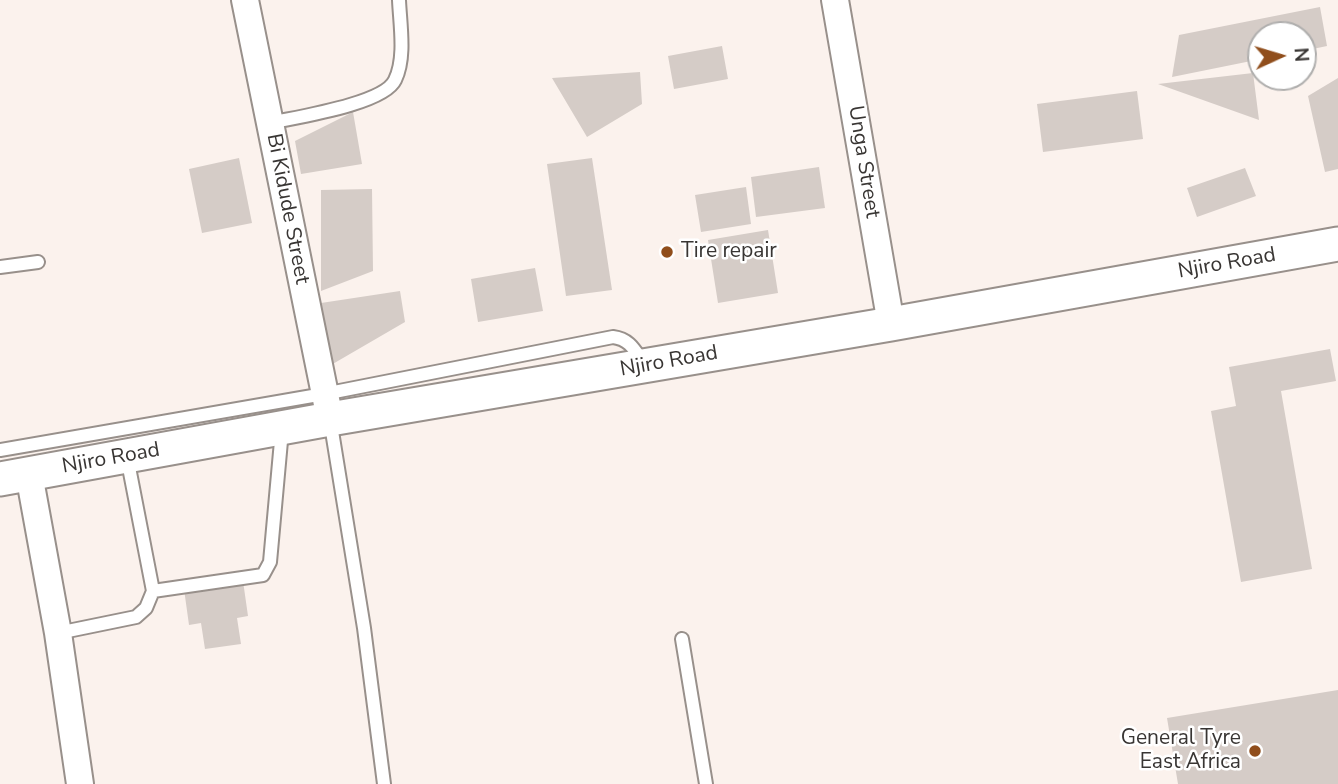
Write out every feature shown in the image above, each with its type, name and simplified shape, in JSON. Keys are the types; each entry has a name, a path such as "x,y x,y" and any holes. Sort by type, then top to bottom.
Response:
{"street":[{"name":"Bi Kidude Street","path":"245,0 327,406"},
{"name":"Unga Street","path":"835,0 891,324"},
{"name":"Njiro Road","path":"15,477 282,429 327,406 645,366 1338,244"},
{"path":"15,477 58,633 80,784"}],"lane":[{"path":"270,123 373,99 389,90 396,80 399,65 399,0"},
{"path":"0,267 38,262"},
{"path":"0,450 327,406 364,628 384,784"},
{"path":"153,591 263,575 270,562 282,429"},
{"path":"58,633 136,617 146,608 153,591 127,456"},
{"path":"682,639 706,784"}],"building":[{"path":"1320,7 1327,46 1317,48 1317,21 1250,21"},
{"path":"1247,21 1247,62 1172,77 1179,35"},
{"path":"722,46 728,79 674,89 668,56"},
{"path":"640,72 642,104 587,137 552,78"},
{"path":"1247,74 1247,91 1255,91 1259,120 1158,84"},
{"path":"1338,78 1338,169 1325,172 1308,96"},
{"path":"1137,91 1143,139 1043,152 1037,104"},
{"path":"353,112 362,164 301,174 295,141"},
{"path":"239,158 252,223 202,233 189,169"},
{"path":"592,158 612,290 566,296 547,164"},
{"path":"819,167 825,208 756,217 751,177"},
{"path":"1245,168 1256,196 1197,217 1187,188"},
{"path":"746,187 751,224 701,232 695,195"},
{"path":"372,189 373,271 321,291 321,190"},
{"path":"768,230 778,293 718,303 708,240"},
{"path":"535,268 543,311 478,322 471,279"},
{"path":"400,291 405,322 331,365 321,303"},
{"path":"1330,349 1336,381 1281,391 1312,569 1241,582 1211,411 1236,406 1229,367"},
{"path":"243,581 248,616 237,618 241,644 205,649 201,623 189,625 184,589"},
{"name":"General Tyre East Africa","path":"1338,690 1338,784 1178,784 1167,718"}],"place":[{"name":"Tire repair","path":"667,252"},
{"name":"General Tyre East Africa","path":"1255,751"}]}
